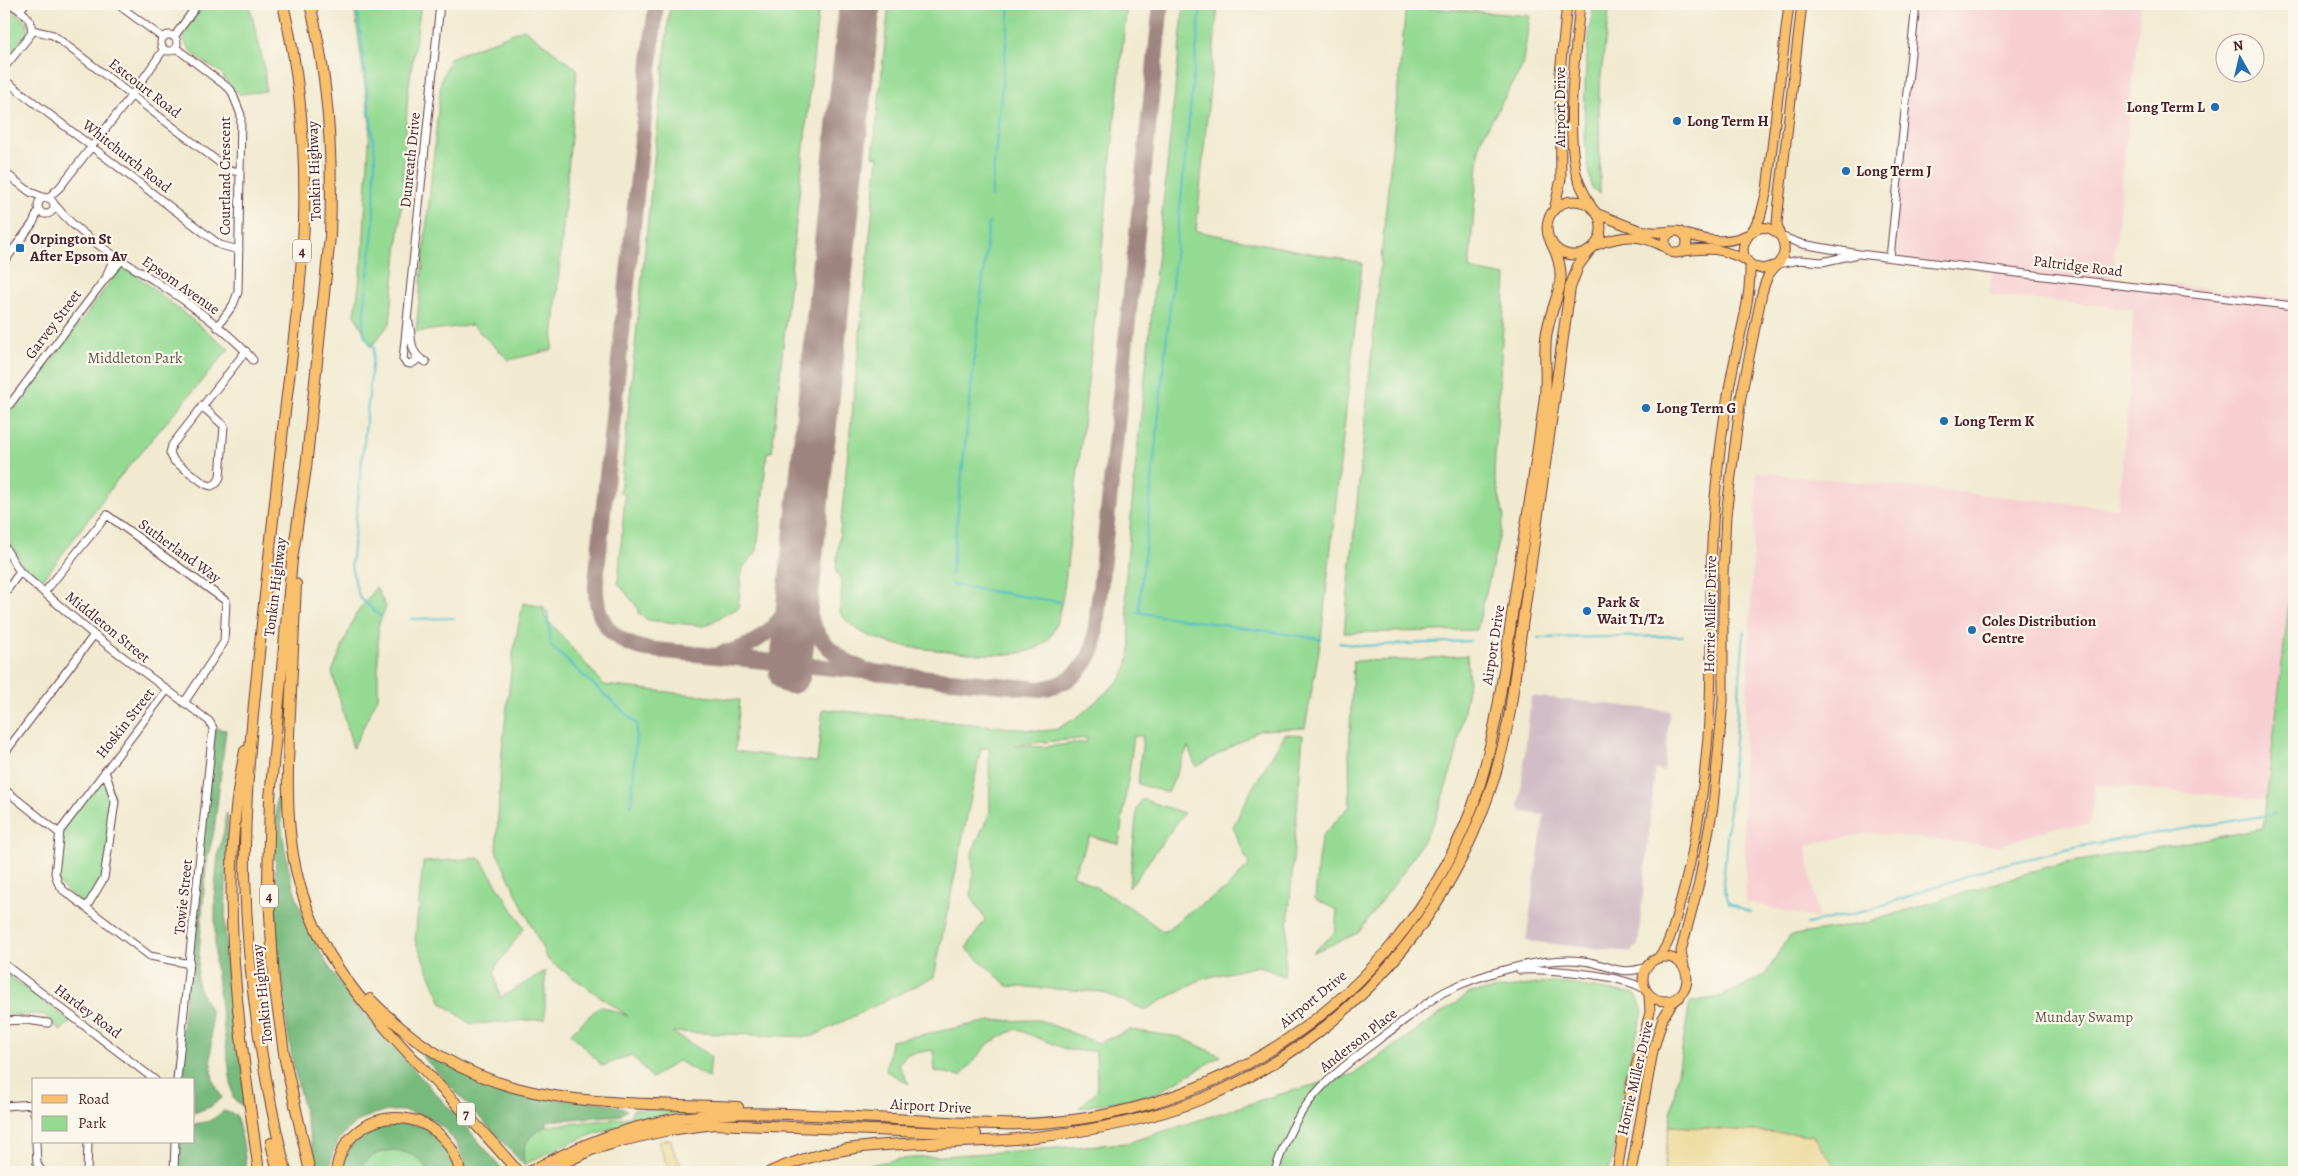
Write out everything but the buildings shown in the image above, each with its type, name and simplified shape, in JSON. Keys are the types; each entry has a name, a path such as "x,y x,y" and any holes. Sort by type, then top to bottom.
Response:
{"highway":[{"name":"Tonkin Highway","path":"284,4 296,71 302,128 303,224 253,713 246,818 246,907 260,1038 270,1105 286,1172"},
{"name":"Tonkin Highway","path":"310,4 326,98 331,199 330,236 300,517 292,560 275,728 270,798 268,880 274,982 285,1060 310,1172"},
{"name":"Airport Drive","path":"529,1172 566,1153 608,1136 672,1119 739,1113 994,1124 1043,1123 1090,1118 1162,1100 1194,1089 1232,1072 1295,1034 1342,997 1392,944 1417,912 1452,853 1471,810 1491,746 1545,397 1546,338 1561,285 1560,263 1551,242"},
{"name":"Airport Drive","path":"1091,1129 1138,1119 1203,1098 1254,1075 1296,1048 1345,1011 1390,965 1423,924 1455,874 1486,804 1505,737 1570,288 1578,266 1592,248"},
{"path":"300,517 288,763 288,824 293,860 300,888 327,951 370,999 402,1030 426,1048 459,1068 496,1083 527,1092 561,1098 764,1108 816,1115"},
{"path":"253,713 242,766 237,806 232,914 236,988 259,1172"},
{"path":"246,907 246,961 253,1040 278,1172"},
{"name":"7","path":"327,951 364,1002 518,1172"},
{"path":"336,1172 342,1152 355,1134 376,1122 401,1118 424,1123 436,1130 453,1150 460,1172"},
{"path":"545,1172 592,1150 625,1140 669,1130 714,1124 1007,1135 1091,1129"},
{"path":"770,1172 810,1157 860,1146 1006,1140 1091,1129"},
{"path":"556,1172 581,1158 625,1140"}],"main road":[{"name":"Airport Drive","path":"1554,210 1561,179 1560,73 1567,4"},
{"name":"Airport Drive","path":"1580,4 1572,103 1576,172 1580,185 1595,211"},
{"path":"1748,262 1743,246 1760,218 1767,190 1789,4"},
{"path":"1780,236 1766,228 1758,229 1739,239 1726,242 1685,234 1679,231 1656,234 1636,230 1595,211 1583,202 1573,201 1562,204 1554,210 1547,225 1551,242 1558,250 1568,254 1579,255 1624,236 1650,240 1676,253 1698,248 1720,250 1762,269 1777,264 1784,254 1780,236 1777,224 1778,210 1802,4"},
{"path":"1592,248 1600,237 1602,228 1595,211"},
{"path":"1667,248 1665,239 1672,231"},
{"path":"1682,251 1687,243 1685,234"},
{"name":"Horrie Miller Drive","path":"1658,958 1666,948 1671,936 1685,885 1700,804 1710,702 1710,574 1714,503 1727,395 1750,292 1748,262"},
{"name":"Horrie Miller Drive","path":"1684,966 1682,951 1699,883 1709,832 1719,754 1723,701 1724,542 1738,418 1762,293 1769,274 1777,264"},
{"path":"1658,958 1672,958 1684,966 1687,972 1687,985 1680,997 1667,1002 1654,999 1647,992 1643,978 1647,967 1658,958"},
{"name":"Horrie Miller Drive","path":"1617,1172 1631,1086 1650,1012 1647,992"},
{"name":"Horrie Miller Drive","path":"1631,1172 1653,1050 1663,1018 1672,1003 1680,997"}],"street":[{"path":"4,68 31,34 32,30 31,21 11,4"},
{"path":"20,10 25,4"},
{"path":"117,4 162,38"},
{"path":"174,36 198,4"},
{"name":"Dunreath Drive","path":"408,318 412,347 416,356 416,361 411,364 406,364 403,359 440,4"},
{"path":"1890,258 1916,4"},
{"name":"Estcourt Road","path":"32,30 53,35 229,170 240,172"},
{"path":"162,38 168,35 174,36"},
{"path":"164,50 171,51 176,48 177,41 174,36"},
{"path":"162,38 161,45 164,50"},
{"name":"Courtland Crescent","path":"176,48 231,90 241,115 239,250 236,298 217,327"},
{"path":"4,262 33,224 53,211 51,201 60,187 132,95 164,50"},
{"name":"Whitchurch Road","path":"4,76 6,81 220,245 239,250"},
{"path":"4,172 30,192 51,201"},
{"path":"30,192 39,207"},
{"path":"33,224 40,200 51,201"},
{"name":"Epsom Avenue","path":"51,201 66,219 115,256 158,282 217,327 246,351 253,360"},
{"name":"Epsom Avenue","path":"39,207 47,214 66,219"},
{"name":"Paltridge Road","path":"1780,236 1810,246 1859,254 2294,306"},
{"name":"Paltridge Road","path":"1777,264 1800,260 1831,261 1859,254"},
{"name":"Garvey Street","path":"105,279 115,256"},
{"name":"Garvey Street","path":"4,407 10,404 105,279 122,260"},
{"path":"202,406 224,426 220,478 217,483 211,486 205,484 174,461 170,453 172,445 202,406 246,351"},
{"name":"Dunreath Drive","path":"416,356 426,362"},
{"name":"Sutherland Way","path":"44,593 107,515 226,601 224,642 184,703"},
{"name":"Middleton Street","path":"4,546 20,572 44,593 94,635 206,719"},
{"path":"4,594 20,572"},
{"path":"4,754 94,635"},
{"name":"Hoskin Street","path":"59,833 167,690"},
{"name":"Towie Street","path":"177,1078 214,728 206,719"},
{"name":"Hoskin Street","path":"86,908 104,878 111,831 115,802 105,772"},
{"path":"4,789 59,833 56,879 63,890 150,956 190,964"},
{"name":"Anderson Place","path":"1275,1172 1287,1137 1297,1118 1319,1088 1437,996 1459,984 1535,963 1565,960 1584,961 1620,972 1647,967"},
{"name":"Hardey Road","path":"4,964 152,1078"},
{"name":"Anderson Place","path":"1499,972 1531,970 1563,972 1628,982 1647,992"},
{"path":"4,1021 26,1020 48,1023"},
{"path":"4,1106 32,1104"},
{"path":"36,1144 37,1164 42,1172"},
{"path":"88,1144 88,1172"},
{"path":"174,1172 175,1144"}],"shaded area":[{"path":"1916,4 2141,4 2112,278 2294,299 2294,559 2266,800 2095,784 2090,825 2054,827 1999,846 1869,833 1806,845 1818,919 1746,902 1743,775 1757,472 2118,508 2130,387 2133,309 1989,295 1992,270 1890,258"},
{"path":"1531,696 1670,711 1664,771 1655,770 1638,945 1631,952 1526,941 1544,815 1522,812 1519,807"}],"green space":[{"path":"4,4 27,22 28,31 4,64"},
{"path":"204,4 249,4 264,65 266,91 239,94 224,79 223,74 204,62 187,46 185,40 186,30"},
{"path":"354,4 421,4 408,91 401,211 390,323 371,347 355,315 363,253 370,124"},
{"path":"670,4 819,4 772,452 767,452 757,551 742,569 738,608 704,626 648,620 638,613 638,608 618,583 625,495 620,493"},
{"path":"889,4 1127,4 1088,383 1063,595 1055,627 1050,637 1042,645 1017,653 987,654 904,646 874,638 861,632 840,613 842,583 836,570 878,157 873,156"},
{"path":"1184,4 1218,4 1196,231 1362,263 1321,639 1305,728 1260,730 1196,767 1188,747 1168,793 1138,784 1143,736 1134,736 1119,844 1090,836 1073,874 1131,908 1164,932 1189,912 1225,890 1249,865 1233,827 1252,789 1285,734 1303,735 1284,976 1258,966 1201,979 1145,1010 1102,992 1008,986 966,948 985,920 971,895 973,876 972,852 990,812 989,748 981,748 934,977 811,1037 672,1032 711,1056 709,1078 678,1061 652,1078 632,1055 602,1066 571,1033 600,1006 628,1016 548,960 496,851 502,750 513,654 523,603 544,607 544,616 604,685 740,700 735,751 817,762 823,709 1043,731 1057,729 1079,716 1121,679 1127,667 1131,648 1125,585 1134,481","holes":["1088,738 1086,742 1043,747 1013,745"]},
{"path":"1593,4 1610,4 1599,91 1600,194 1592,188 1584,119 1586,73"},
{"path":"1406,6 1530,16 1522,67 1480,141 1469,269 1506,276 1494,473 1504,517 1477,630 1344,633"},
{"path":"524,29 577,69 552,350 509,360 472,325 416,332 441,81 450,58"},
{"name":"Middleton Park","path":"123,265 229,349 118,479 43,580 25,569 4,530 4,413 17,407"},
{"name":"Munday Swamp","path":"2294,559 2294,1172 1839,1172 1813,1135 1669,1126 1690,1002 1720,997 1765,975 1789,936 1866,923 2050,866 2263,829"},
{"path":"376,587 386,607 378,626 378,697 353,748 332,672 355,616"},
{"path":"1467,655 1469,682 1456,755 1435,820 1407,867 1358,933 1312,953 1335,933 1337,910 1315,899 1322,836 1350,806 1349,754 1353,661 1411,660"},
{"path":"213,728 226,730 214,831 206,865 197,979 198,987 211,1012 213,1081 222,1098 210,1107 195,1113 195,1078 177,1078"},
{"path":"105,771 114,795 104,878 86,908 58,883 59,833"},
{"path":"276,799 280,800 281,822 288,867 301,910 319,951 344,988 364,1013 505,1172 466,1172 456,1143 438,1124 416,1113 392,1111 369,1116 349,1128 335,1147 330,1172 318,1172 292,1059 284,1008 286,1002 275,928"},
{"path":"1142,799 1184,813 1129,888 1137,809"},
{"path":"226,813 228,815 225,926 228,967 250,1120 243,1107 233,1098 215,962 215,887 218,854"},
{"path":"480,858 524,928 494,970 500,998 545,971 545,1019 471,1024 442,1003 415,940 423,862"},
{"path":"4,972 71,1022 60,1031 44,1014 4,1015"},
{"path":"1552,982 1636,994 1643,1011 1625,1078 1609,1172 851,1172 853,1168 900,1159 1127,1143 1277,1095 1354,1074 1470,993"},
{"path":"1039,1020 1098,1043 1130,1030 1180,1037 1221,1056 1155,1094 1079,1108 1097,1090 1096,1051 1068,1050 1016,1029 989,1043 961,1076 935,1071 933,1050 908,1054 898,1064 909,1084 886,1071 891,1041 990,1021"},
{"path":"424,1052 476,1078 517,1093 543,1098 592,1101 627,1110 621,1115 547,1121 547,1126 535,1132 525,1146 524,1165 421,1055"},
{"path":"653,1106 685,1107 686,1112 644,1120 603,1131 563,1146 524,1165 525,1146 535,1132 547,1126 624,1118 630,1116 633,1110 652,1109"},
{"path":"224,1111 236,1115 243,1143 247,1172 174,1172 175,1144 195,1144 195,1124 210,1121"},
{"path":"391,1120 424,1127 446,1146 456,1172 429,1172 414,1156 393,1150 373,1155 364,1162 358,1172 341,1172 352,1144 372,1128"},
{"path":"392,1150 413,1156 422,1162 429,1172 358,1172 372,1156"}],"sand":[{"path":"1669,1126 1813,1135 1839,1172 1664,1172"},
{"path":"670,1139 676,1156 686,1172 670,1172 658,1142"}],"waterway":[{"path":"357,4 375,153 374,220 363,322 365,337 374,346 351,566 359,597 381,617"},
{"path":"991,197 1010,4"},
{"path":"1141,613 1139,607 1201,4"},
{"path":"951,576 989,222"},
{"path":"951,585 1060,602"},
{"path":"547,611 551,646 637,724 631,807"},
{"path":"1135,612 1321,639"},
{"path":"411,619 454,618"},
{"path":"1744,632 1723,884 1729,903 1750,912"},
{"path":"1538,638 1683,636"},
{"path":"1339,643 1363,646 1470,641"},
{"path":"1807,924 1870,910 1988,868 2092,844 2275,814"}],"taxiway":[{"path":"656,4 596,581 598,606 606,626 622,640 646,649 1040,689 1058,684 1073,676 1085,663 1094,646 1161,4"},
{"path":"801,573 805,603 816,630 834,652 846,661 861,668"},
{"path":"722,653 750,644 772,628 788,606 799,580"}],"runway":[{"path":"790,673 860,4"}],"place":[{"name":"Long Term L","path":"2215,107"},
{"name":"Long Term H","path":"1677,121"},
{"name":"Long Term J","path":"1846,171"},
{"name":"Orpington St After Epsom Av","path":"20,248"},
{"name":"Long Term G","path":"1646,408"},
{"name":"Long Term K","path":"1944,421"},
{"name":"Park & Wait T1/T2","path":"1587,611"},
{"name":"Coles Distribution Centre","path":"1972,630"}]}
